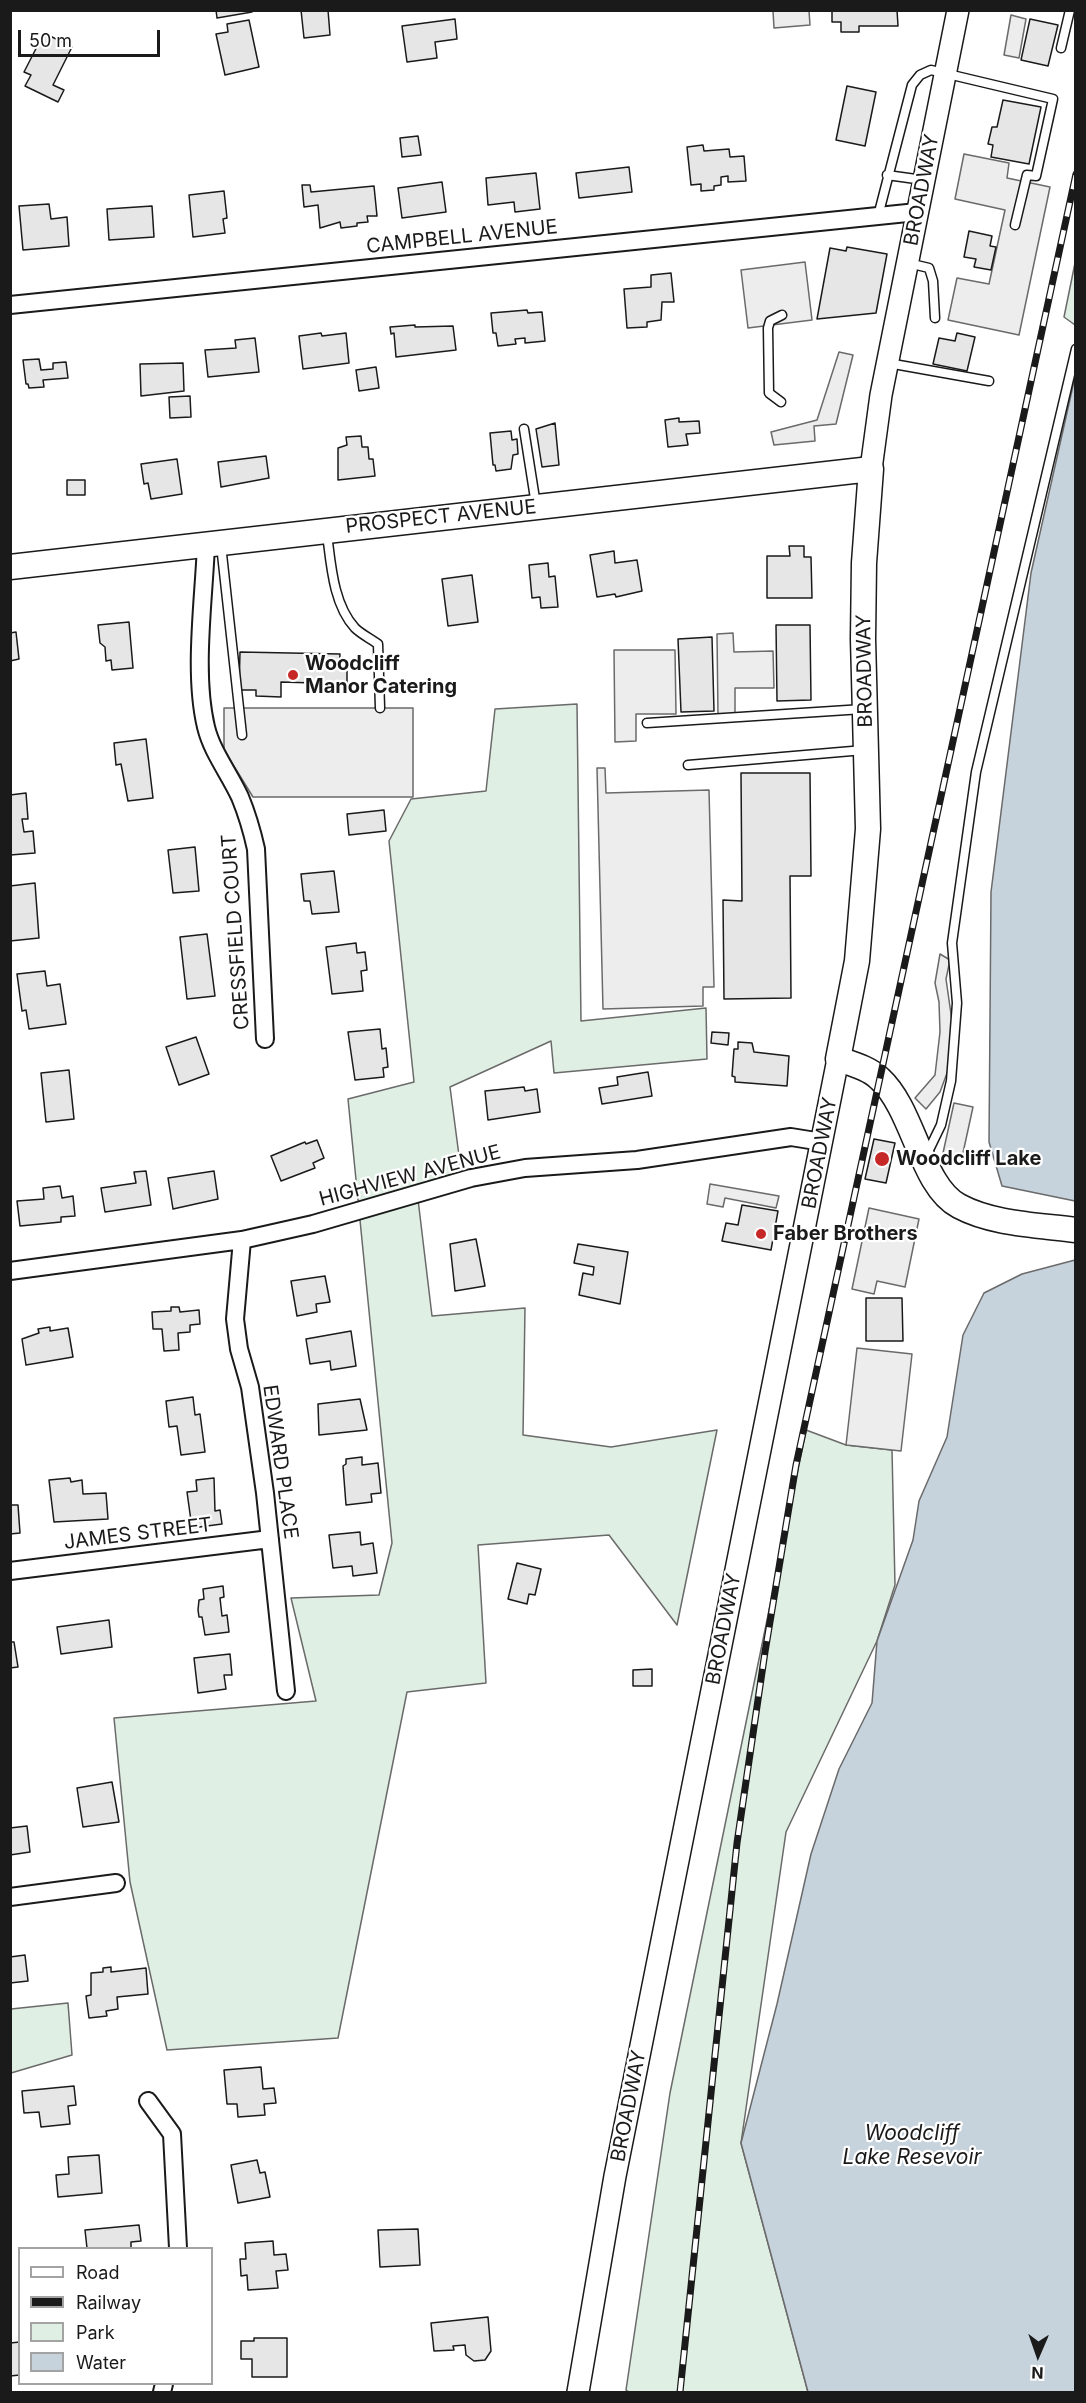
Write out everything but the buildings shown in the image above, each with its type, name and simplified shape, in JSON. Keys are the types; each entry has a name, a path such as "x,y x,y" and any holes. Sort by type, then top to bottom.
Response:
{"main road":[{"name":"PROSPECT AVENUE","path":"10,567 871,469"},
{"name":"BROADWAY","path":"838,1059 857,961 868,829 864,563 871,469"},
{"path":"838,1059 878,1077 891,1092 939,1188 958,1206 995,1218 1076,1230"}],"street":[{"name":"BROADWAY","path":"871,469 887,363 958,10"},
{"name":"CAMPBELL AVENUE","path":"10,304 917,212"},
{"name":"CRESSFIELD COURT","path":"214,543 200,687 206,727 216,753 239,795 250,823 256,849 265,1039"},
{"name":"BROADWAY","path":"578,2392 615,2176 838,1059"},
{"name":"HIGHVIEW AVENUE","path":"10,1271 242,1240 313,1224 471,1178 525,1168 637,1160 791,1137 822,1142"},
{"name":"EDWARD PLACE","path":"242,1240 236,1318 238,1349 250,1387 270,1539 286,1691"},
{"name":"JAMES STREET","path":"10,1571 270,1539"},
{"path":"10,1897 116,1883"},
{"path":"148,2101 172,2134 178,2247"}],"lane":[{"path":"1061,48 1070,10"},
{"path":"878,216 912,85 920,75 931,70 1053,99 1036,176 1027,175 1016,225"},
{"path":"887,175 924,180"},
{"path":"907,263 929,268 933,281 935,318"},
{"path":"781,402 769,393 768,328 770,321 782,315"},
{"path":"924,1159 941,1125 951,1081 957,1003 952,943 976,772 1076,349"},
{"path":"887,363 988,381"},
{"path":"524,429 536,506"},
{"path":"326,530 338,594 345,611 355,628 378,644 380,708"},
{"path":"214,543 242,735"},
{"path":"646,723 866,709"},
{"path":"688,765 867,750"}],"green space":[{"path":"1075,263 1076,325 1064,317"},
{"path":"577,704 581,1021 706,1008 707,1059 554,1073 551,1041 450,1087 463,1186 417,1191 432,1316 525,1308 523,1435 611,1447 717,1430 677,1625 609,1535 478,1545 486,1683 407,1692 338,2038 167,2050 130,1882 114,1718 316,1701 291,1598 379,1595 392,1543 348,1099 414,1082 389,841 411,799 486,791 495,709"},
{"path":"806,1430 846,1445 892,1450 895,1585 877,1641 786,1832 741,2143 808,2392 629,2392 626,2390 670,2093"},
{"path":"68,2003 72,2055 11,2073 11,2009"}],"shaded area":[{"path":"773,11 809,11 810,25 774,28"},
{"path":"1011,15 1026,19 1019,58 1004,55"},
{"path":"964,154 1009,163 1007,178 1050,187 1019,335 948,320 957,278 989,284 1005,210 955,199"},
{"path":"805,262 812,320 748,328 741,270"},
{"path":"839,352 853,355 836,424 814,426 815,441 774,445 771,432 817,420"},
{"path":"733,633 734,652 773,651 774,688 735,688 735,715 718,716 717,634"},
{"path":"614,650 675,650 676,714 636,714 636,741 615,742"},
{"path":"224,708 413,708 413,797 253,797 224,750"},
{"path":"597,768 605,768 606,793 709,790 714,987 703,987 703,1006 603,1009"},
{"path":"940,954 950,960 946,979 953,1028 950,1065 940,1092 926,1109 915,1098 935,1075 940,1032 939,1002 935,983"},
{"path":"954,1103 973,1107 961,1162 943,1153"},
{"path":"710,1184 779,1196 776,1208 725,1198 723,1207 707,1204"},
{"path":"869,1208 919,1219 905,1287 877,1281 874,1294 852,1289"},
{"path":"857,1348 912,1354 901,1451 846,1445"}],"water":[{"path":"1075,377 1075,1201 1002,1186 989,1142 991,892 1031,573"},
{"name":"Woodcliff Lake Resevoir","path":"1075,1260 1075,2392 808,2392 741,2143 777,2004 811,1854 839,1769 872,1703 877,1641 913,1540 919,1501 947,1437 963,1335 984,1293 1022,1274"}],"railway":[{"path":"680,2392 737,1843 796,1465 1076,174"}],"place":[{"name":"Woodcliff Manor Catering","path":"293,675"},
{"name":"Woodcliff Lake","path":"882,1159"},
{"name":"Faber Brothers","path":"761,1234"}]}
